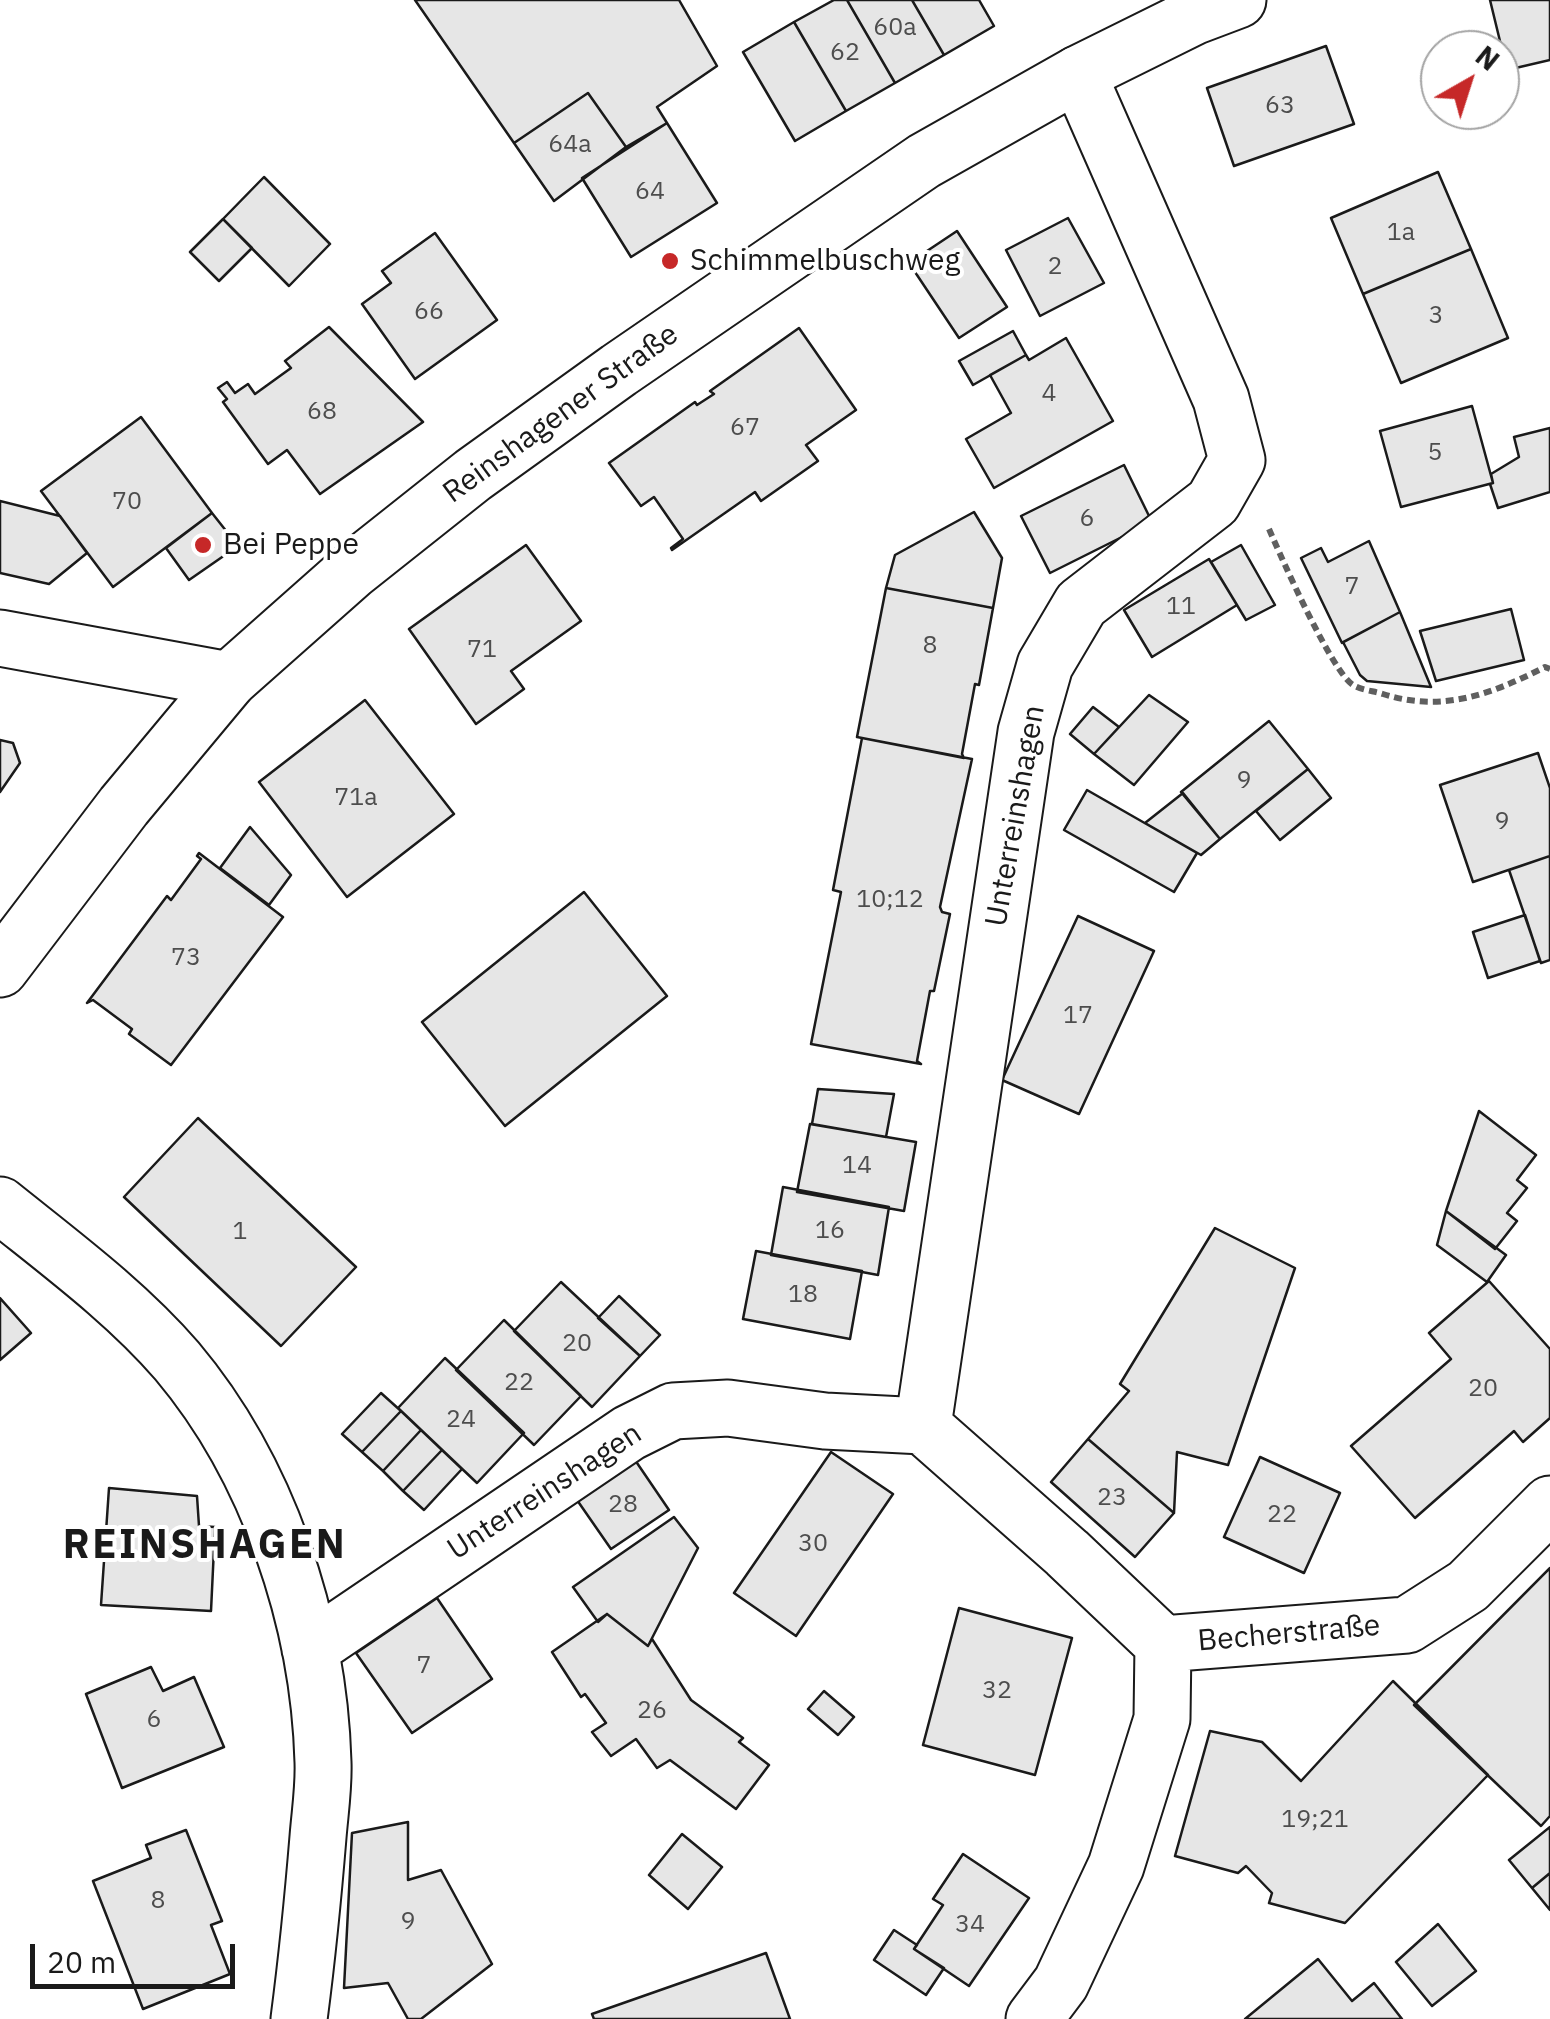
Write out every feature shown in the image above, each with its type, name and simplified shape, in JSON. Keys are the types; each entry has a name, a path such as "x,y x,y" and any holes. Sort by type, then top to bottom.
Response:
{"street":[{"name":"Reinshagener Straße","path":"0,970 124,806 229,680 352,571 473,475 602,382 924,161 1205,6"},
{"path":"1078,74 1221,399 1236,460"},
{"name":"Unterreinshagen","path":"310,1650 629,1433 673,1411 728,1408 825,1421 923,1426 1026,732 1045,665 1081,604 1213,502 1236,460"},
{"path":"0,638 229,680"},
{"path":"0,1206 124,1309 174,1358 206,1397 254,1479 274,1527 310,1650 324,1765 299,2019"},
{"path":"923,1426 1164,1644 1162,1719 1116,1866 1061,1983 1034,2019"},
{"name":"Becherstraße","path":"1164,1644 1407,1625 1468,1586 1550,1504"}],"path":[{"path":"1236,460 1294,585 1351,684 1402,700 1447,702 1493,693 1550,668"}],"building":[{"path":"415,0 679,0 717,66 657,107 667,123 626,147 588,93 514,143"},
{"path":"834,0 847,0 895,83 846,111 794,22"},
{"path":"847,0 912,0 944,55 895,83"},
{"path":"912,0 979,0 994,26 944,55"},
{"path":"1490,0 1550,0 1550,60 1520,67 1520,30 1497,30"},
{"path":"794,22 846,111 795,141 743,52"},
{"path":"1326,46 1354,124 1234,166 1207,88"},
{"path":"588,93 626,147 554,201 514,143"},
{"path":"667,123 717,203 631,257 582,178"},
{"path":"1438,172 1471,249 1363,294 1331,218"},
{"path":"264,177 330,244 289,286 223,219"},
{"path":"1068,218 1104,283 1040,316 1006,250"},
{"path":"223,219 252,248 219,281 190,252"},
{"path":"957,231 1007,307 959,338 909,263"},
{"path":"435,233 497,320 415,379 362,304 391,283 382,271"},
{"path":"1471,249 1508,338 1401,383 1363,294"},
{"path":"329,327 423,422 320,494 287,450 268,464 223,402 227,399 218,388 227,382 235,393 248,384 255,394 291,368 285,361"},
{"path":"799,328 856,410 806,445 818,461 761,501 755,492 672,550 683,539 654,497 641,506 609,463 695,402 697,405 714,394 710,391"},
{"path":"1013,331 1026,355 973,385 959,361"},
{"path":"1066,338 1113,421 994,488 966,439 1011,413 990,375 1026,355 1029,360"},
{"path":"1472,406 1493,483 1401,507 1380,431"},
{"path":"141,417 212,513 113,587 41,491"},
{"path":"1550,428 1550,492 1498,508 1491,474 1519,457 1514,437"},
{"path":"1124,465 1152,522 1050,573 1021,516"},
{"path":"0,501 60,516 87,553 49,584 0,573"},
{"path":"974,512 1002,558 993,608 886,588 895,555"},
{"path":"212,513 238,546 189,580 166,548"},
{"path":"1369,541 1400,612 1342,643 1301,558 1321,548 1328,562"},
{"path":"526,545 581,621 511,671 524,689 476,724 409,629"},
{"path":"1241,545 1275,605 1246,620 1211,562"},
{"path":"1209,559 1237,605 1152,657 1124,610"},
{"path":"886,588 993,608 979,685 975,684 964,758 857,737"},
{"path":"1511,609 1524,660 1436,681 1420,631"},
{"path":"1400,612 1431,687 1367,681 1343,642"},
{"path":"1149,695 1188,722 1134,785 1094,754"},
{"path":"365,700 454,814 347,897 259,782"},
{"path":"1093,707 1119,727 1094,754 1070,734"},
{"path":"1269,721 1308,769 1220,839 1181,792"},
{"path":"862,738 972,759 940,907 950,914 934,991 930,991 917,1061 921,1064 811,1044 841,892 833,890"},
{"path":"0,740 13,743 20,763 0,792"},
{"path":"1538,753 1550,788 1550,856 1473,882 1440,785"},
{"path":"1308,769 1331,798 1280,840 1256,811"},
{"path":"1087,790 1197,853 1174,892 1064,830"},
{"path":"1183,793 1220,839 1201,855 1145,823"},
{"path":"250,827 291,875 269,905 220,868"},
{"path":"199,853 283,917 171,1065 129,1034 132,1029 93,1000 87,1003 167,896 171,900 201,859"},
{"path":"1550,856 1550,960 1541,963 1509,870"},
{"path":"584,892 667,996 505,1126 422,1022"},
{"path":"1525,915 1540,961 1488,978 1473,932"},
{"path":"1078,916 1154,951 1079,1114 1002,1080"},
{"path":"818,1089 894,1094 886,1137 812,1124"},
{"path":"1479,1111 1536,1155 1517,1180 1527,1188 1507,1213 1517,1221 1495,1249 1446,1211"},
{"path":"198,1118 356,1267 281,1346 124,1197"},
{"path":"810,1124 916,1142 904,1211 797,1192"},
{"path":"783,1187 889,1207 878,1275 771,1255"},
{"path":"1446,1211 1506,1255 1487,1282 1437,1245"},
{"path":"1215,1228 1295,1268 1228,1465 1177,1452 1174,1513 1088,1439 1129,1391 1120,1384"},
{"path":"756,1251 862,1271 850,1339 743,1319"},
{"path":"1489,1281 1550,1349 1550,1418 1523,1442 1514,1431 1415,1518 1351,1446 1451,1359 1429,1333"},
{"path":"561,1282 640,1356 592,1407 514,1331"},
{"path":"619,1296 660,1335 640,1356 598,1318"},
{"path":"0,1298 31,1333 0,1360"},
{"path":"504,1320 581,1396 534,1445 456,1370"},
{"path":"445,1358 524,1433 477,1483 398,1408"},
{"path":"381,1393 401,1411 362,1452 342,1434"},
{"path":"401,1411 421,1430 383,1471 362,1452"},
{"path":"421,1430 442,1450 403,1491 383,1471"},
{"path":"1088,1439 1174,1513 1135,1557 1051,1482"},
{"path":"442,1450 462,1469 424,1510 403,1491"},
{"path":"831,1452 893,1494 796,1636 734,1593"},
{"path":"1260,1457 1340,1493 1304,1573 1224,1537"},
{"path":"635,1460 669,1510 611,1549 577,1500"},
{"path":"109,1488 197,1496 199,1526 215,1527 211,1611 101,1605"},
{"path":"674,1517 698,1548 648,1646 607,1614 598,1622 573,1587"},
{"path":"1550,1568 1550,1816 1541,1826 1414,1705"},
{"path":"437,1598 492,1679 412,1733 356,1653"},
{"path":"959,1608 1072,1638 1035,1775 923,1745"},
{"path":"607,1614 648,1646 652,1639 691,1700 743,1738 739,1742 769,1765 736,1809 670,1760 657,1768 636,1739 611,1756 592,1732 606,1723 585,1694 581,1697 552,1652"},
{"path":"151,1667 163,1691 194,1677 224,1747 122,1788 86,1694"},
{"path":"1393,1681 1488,1775 1345,1923 1269,1903 1272,1893 1246,1866 1238,1873 1175,1856 1210,1731 1262,1742 1301,1781"},
{"path":"824,1691 854,1717 838,1735 808,1709"},
{"path":"408,1822 408,1880 441,1870 492,1964 421,2019 408,2019 388,1983 344,1988 352,1833"},
{"path":"1550,1827 1550,1873 1532,1888 1509,1860"},
{"path":"186,1830 222,1921 211,1925 230,1974 143,2009 93,1881 151,1858 146,1845"},
{"path":"682,1834 722,1867 688,1909 649,1875"},
{"path":"963,1854 1029,1898 969,1986 914,1949 943,1905 933,1899"},
{"path":"1550,1873 1550,1910 1532,1888"},
{"path":"1438,1924 1476,1971 1432,2006 1396,1962"},
{"path":"894,1930 917,1945 914,1949 944,1968 926,1995 874,1960"},
{"path":"766,1953 790,2019 594,2019 592,2014"},
{"path":"1318,1959 1352,2001 1374,1983 1402,2019 1245,2019"}],"place":[{"name":"Schimmelbuschweg","path":"670,261"},
{"name":"Bei Peppe","path":"203,545"}],"district":[{"name":"REINSHAGEN","path":"205,1546"}]}
